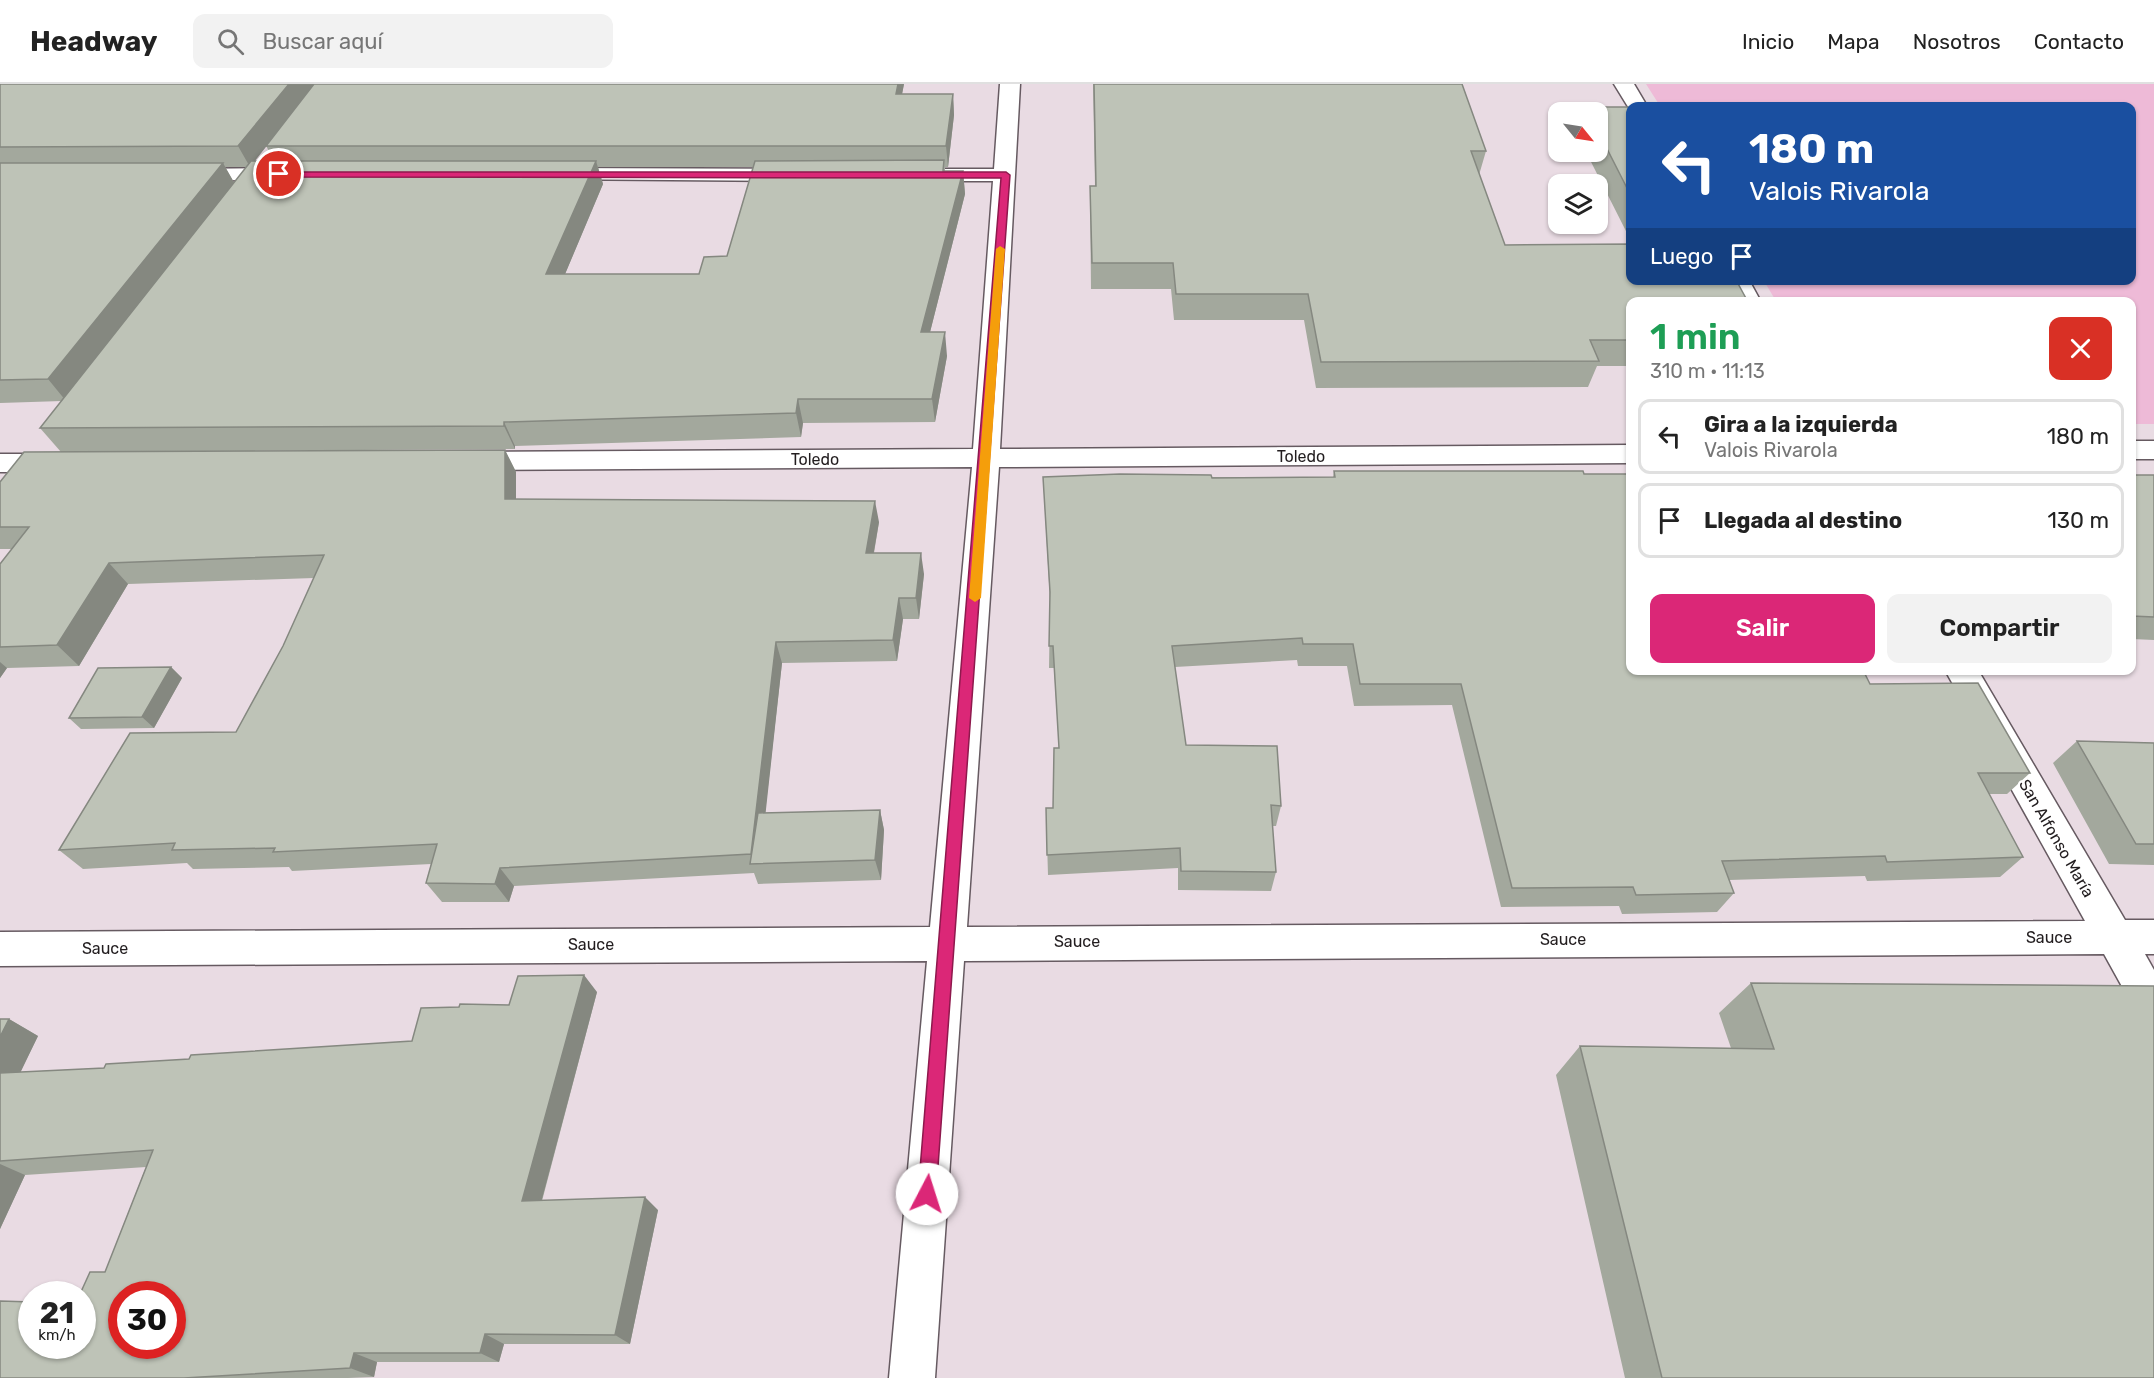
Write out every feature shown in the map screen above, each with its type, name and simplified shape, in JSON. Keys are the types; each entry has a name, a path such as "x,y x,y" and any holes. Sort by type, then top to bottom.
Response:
{"street":[{"path":"912,1378 986,458 1006,175 1010,84"},
{"path":"1624,84 1635,102"},
{"path":"234,202 278,147"},
{"path":"163,175 303,174"},
{"path":"530,174 815,175"},
{"path":"898,175 1006,175"},
{"path":"2136,450 2154,450"},
{"path":"14,489 41,454"},
{"path":"0,463 41,454 81,463"},
{"name":"Toledo","path":"438,461 1626,454"},
{"name":"San Alfonso María","path":"1964,675 2154,1006"},
{"name":"Sauce","path":"0,949 2154,937"}],"shaded area":[{"path":"1646,84 2154,84 2154,424 2136,424 2136,297 1774,297 1766,285 2136,285 2136,102 1657,102"}],"building":[{"path":"0,84 289,84 238,146 0,147"},
{"path":"314,84 898,84 896,94 953,94 946,146 266,146"},
{"path":"1094,84 1462,84 1486,151 1471,151 1505,245 1626,244 1626,285 1739,285 1745,297 1626,297 1626,340 1590,340 1599,361 1321,362 1308,294 1176,294 1173,263 1092,263 1090,186 1096,186"},
{"path":"1608,107 1626,107 1626,186 1608,151"},
{"path":"944,160 943,171 963,171 921,332 945,332 932,399 798,399 796,413 504,422 504,426 40,428 251,161 596,161 546,274 699,274 704,257 727,256 755,161"},
{"path":"0,163 223,163 48,379 0,380"},
{"path":"505,450 505,499 875,501 866,553 921,553 916,598 899,598 893,640 776,642 751,854 500,868 495,884 426,883 437,844 273,852 275,848 172,850 175,843 59,850 130,733 236,732 283,646 324,555 109,563 57,645 0,647 0,564 29,527 0,527 0,482 24,452"},
{"path":"1334,471 1583,471 1584,474 1626,474 1626,675 1866,675 1870,684 1978,683 2030,773 1978,773 2023,857 1887,862 1885,856 1722,861 1734,893 1636,895 1633,887 1512,888 1461,684 1360,684 1353,644 1303,644 1302,638 1172,646 1186,745 1277,746 1281,806 1271,805 1276,872 1181,871 1180,848 1047,855 1046,808 1053,808 1054,748 1059,748 1053,646 1049,646 1050,592 1043,477 1120,474 1211,475 1212,478 1335,477"},
{"path":"2136,475 2154,475 2154,617 2136,616"},
{"path":"171,667 142,717 69,718 98,668"},
{"path":"2077,741 2154,743 2154,844 2136,844"},
{"path":"880,810 875,860 750,864 758,813"},
{"path":"584,975 522,1201 645,1197 615,1335 485,1334 480,1353 354,1353 350,1368 184,1378 0,1378 0,1301 18,1302 18,1359 96,1359 96,1281 86,1281 90,1272 105,1272 153,1150 0,1161 0,1073 104,1068 106,1064 189,1059 191,1055 412,1041 421,1008 459,1007 460,1004 509,1005 518,976"},
{"path":"1751,983 2154,986 2154,1378 1662,1378 1580,1046 1774,1049"},
{"path":"0,1019 9,1019 0,1037"}],"slow traffic":[{"path":"975,598 1000,249"}],"route":[{"path":"279,174 1006,175 986,458 927,1194"}]}
